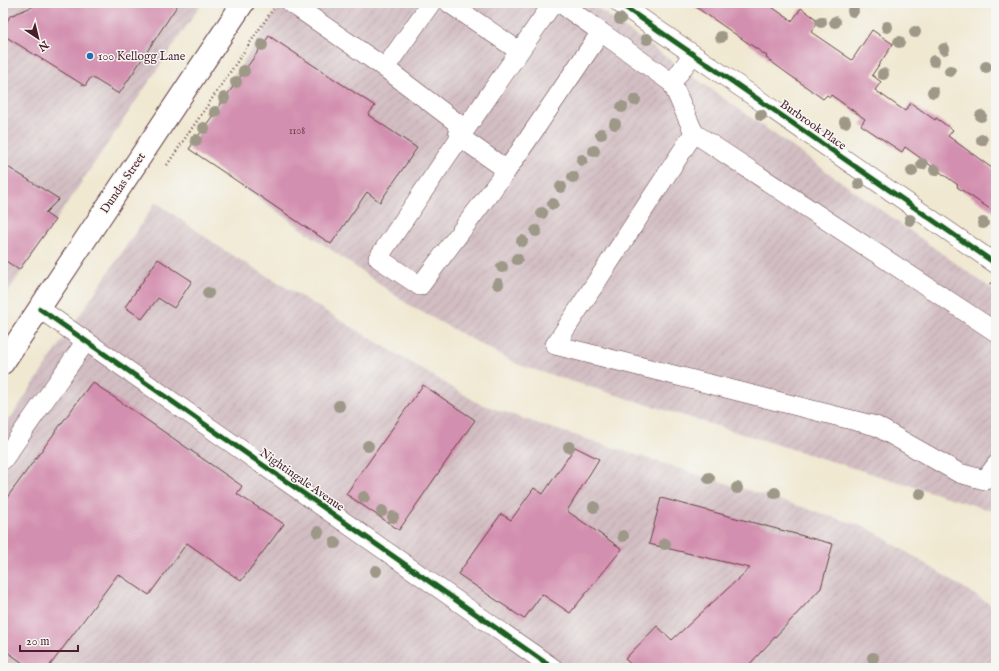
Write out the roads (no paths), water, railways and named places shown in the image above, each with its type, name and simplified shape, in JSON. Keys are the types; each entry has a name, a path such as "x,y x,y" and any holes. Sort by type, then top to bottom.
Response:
{"main road":[{"name":"Dundas Street","path":"3,364 9,341 40,309 243,3"}],"street":[{"path":"385,68 431,3"},
{"path":"448,3 519,52"},
{"path":"553,3 378,258 420,286 507,170 601,32"},
{"path":"560,3 672,83 694,133 996,332"},
{"name":"Burbrook Place","path":"620,3 996,264"},
{"path":"283,4 385,68 456,122 460,137 507,170"},
{"path":"672,83 693,54"},
{"path":"694,133 555,345 876,426 959,473 985,480 996,465"},
{"name":"Nightingale Avenue","path":"40,309 553,668"},
{"path":"3,460 86,341"}],"place":[{"name":"100 Kellogg Lane","path":"90,56"}]}
